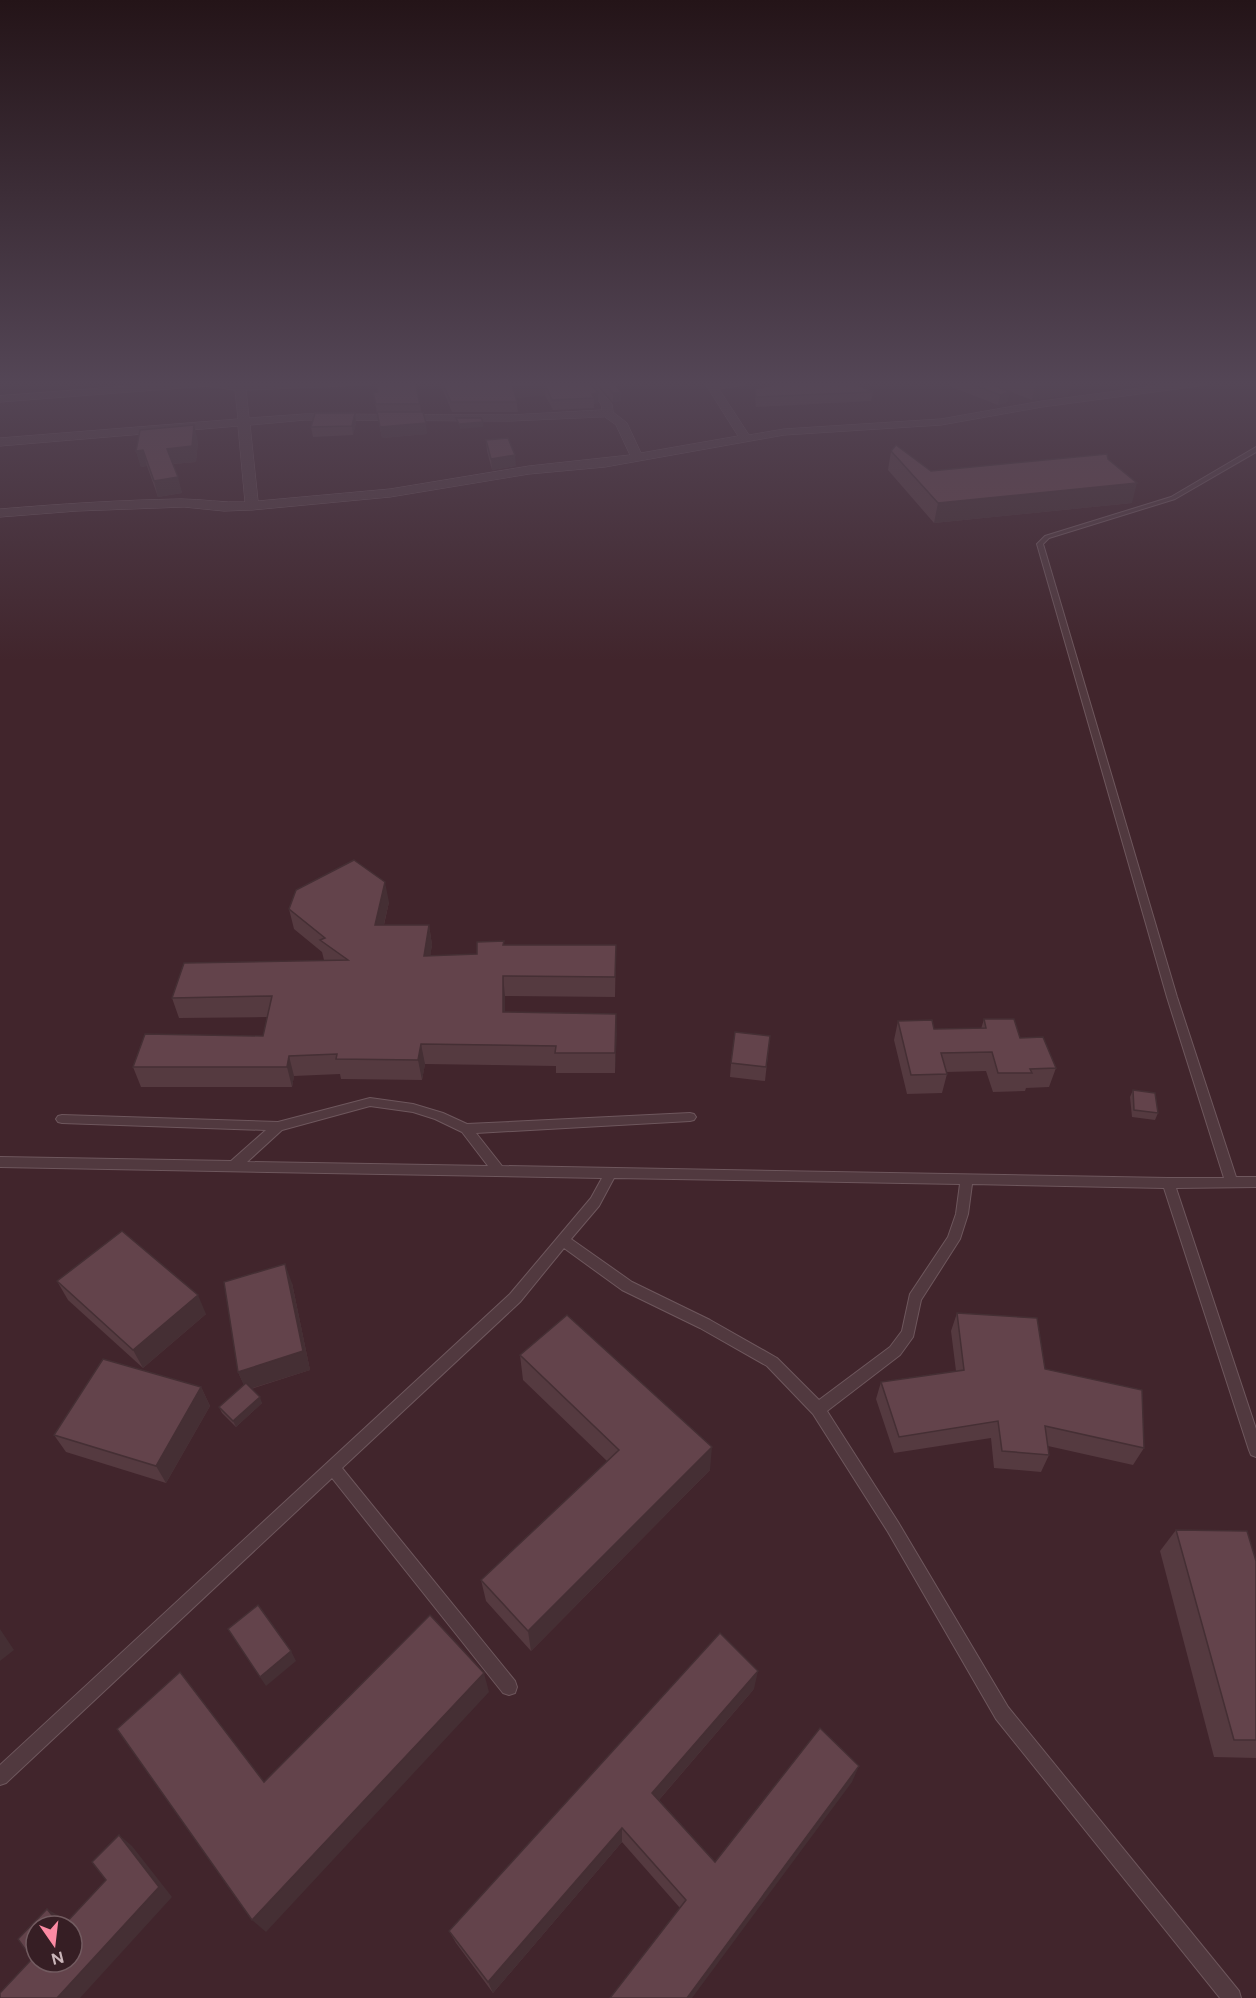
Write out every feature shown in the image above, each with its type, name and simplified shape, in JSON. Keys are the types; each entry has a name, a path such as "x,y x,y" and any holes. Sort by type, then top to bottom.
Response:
{"street":[{"path":"248,475 252,506"},
{"path":"0,513 77,507 184,504 224,507 252,506 390,493 493,475"}],"lane":[{"path":"1212,475 1173,498 1047,537 1041,544 1172,998 1231,1181"},
{"path":"62,1119 278,1126 370,1102 413,1108 439,1116 466,1129 500,1172"},
{"path":"466,1129 690,1117"},
{"path":"233,1167 278,1126"},
{"path":"0,1162 1168,1183 1256,1182"},
{"path":"0,1777 515,1298 595,1202 610,1174"},
{"path":"818,1409 895,1351 908,1333 915,1298 954,1239 962,1214 966,1179"},
{"path":"1168,1183 1256,1450"},
{"path":"564,1241 627,1286 705,1324 772,1362 818,1409 893,1527 1002,1713 1232,1998"},
{"path":"332,1467 509,1687"}],"building":[{"path":"152,475 178,477 154,481"},
{"path":"913,475 1128,475 1137,483 938,503"},
{"path":"354,860 385,882 375,925 429,925 424,956 477,954 477,942 504,941 503,945 616,945 615,977 503,976 503,1012 616,1014 615,1053 555,1053 556,1046 421,1044 418,1060 336,1059 337,1054 289,1056 287,1067 133,1067 145,1034 263,1036 272,996 172,998 184,963 348,960 320,940 325,938 289,909 296,890"},
{"path":"984,1019 1014,1019 1020,1038 1043,1037 1056,1068 1030,1069 1032,1073 998,1073 992,1052 941,1053 947,1074 911,1075 898,1021 932,1020 934,1029 986,1028"},
{"path":"735,1032 770,1036 766,1067 731,1063"},
{"path":"1133,1090 1155,1093 1158,1113 1134,1110"},
{"path":"122,1231 198,1295 133,1350 57,1281"},
{"path":"285,1264 303,1351 238,1372 224,1282"},
{"path":"957,1313 1037,1318 1045,1369 1142,1390 1144,1448 1045,1426 1049,1455 1002,1451 998,1421 899,1437 881,1382 964,1370"},
{"path":"567,1315 712,1447 528,1631 481,1580 619,1450 520,1355"},
{"path":"103,1359 201,1387 156,1466 54,1435"},
{"path":"246,1383 260,1397 233,1421 219,1407"},
{"path":"1176,1530 1247,1531 1256,1561 1256,1740 1234,1740"},
{"path":"258,1605 291,1651 260,1677 228,1629"},
{"path":"430,1615 484,1673 252,1920 117,1729 180,1672 264,1782"},
{"path":"720,1633 758,1671 652,1793 715,1862 820,1728 859,1766 687,1998 610,1998 686,1900 622,1828 488,1982 449,1931"},
{"path":"119,1835 159,1887 84,1969 84,1914 74,1914 106,1880 92,1862"},
{"path":"24,1933 24,1948 18,1939"},
{"path":"24,1968 24,1974 79,1974 57,1998 0,1998 0,1993"}]}
